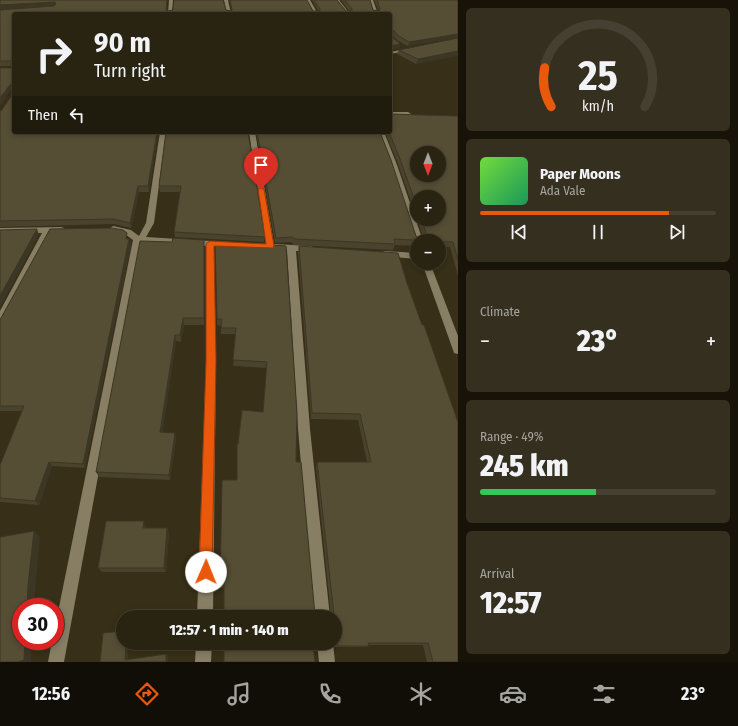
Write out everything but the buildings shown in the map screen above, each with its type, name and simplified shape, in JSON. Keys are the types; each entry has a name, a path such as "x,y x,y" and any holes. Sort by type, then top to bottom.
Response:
{"street":[{"path":"170,12 171,0"},
{"path":"226,0 229,12"},
{"path":"308,0 315,12"},
{"path":"337,0 346,12"},
{"path":"370,0 375,12"},
{"path":"402,46 408,50"},
{"path":"392,53 415,48"},
{"path":"392,114 413,114"},
{"path":"56,662 139,239 150,223 163,134"},
{"path":"252,134 266,246 322,250"},
{"path":"381,134 394,165 417,234"},
{"path":"106,230 114,229 128,232 139,239 233,245"},
{"path":"0,320 48,230"},
{"path":"0,231 69,230"},
{"path":"204,610 211,361 210,244"},
{"path":"291,247 304,429 321,610"},
{"path":"378,254 410,256"},
{"path":"429,270 455,337 458,350"},
{"path":"203,662 204,650"},
{"path":"326,650 327,662"}],"route":[{"path":"206,572 211,361 210,244 270,246 261,189"}]}
